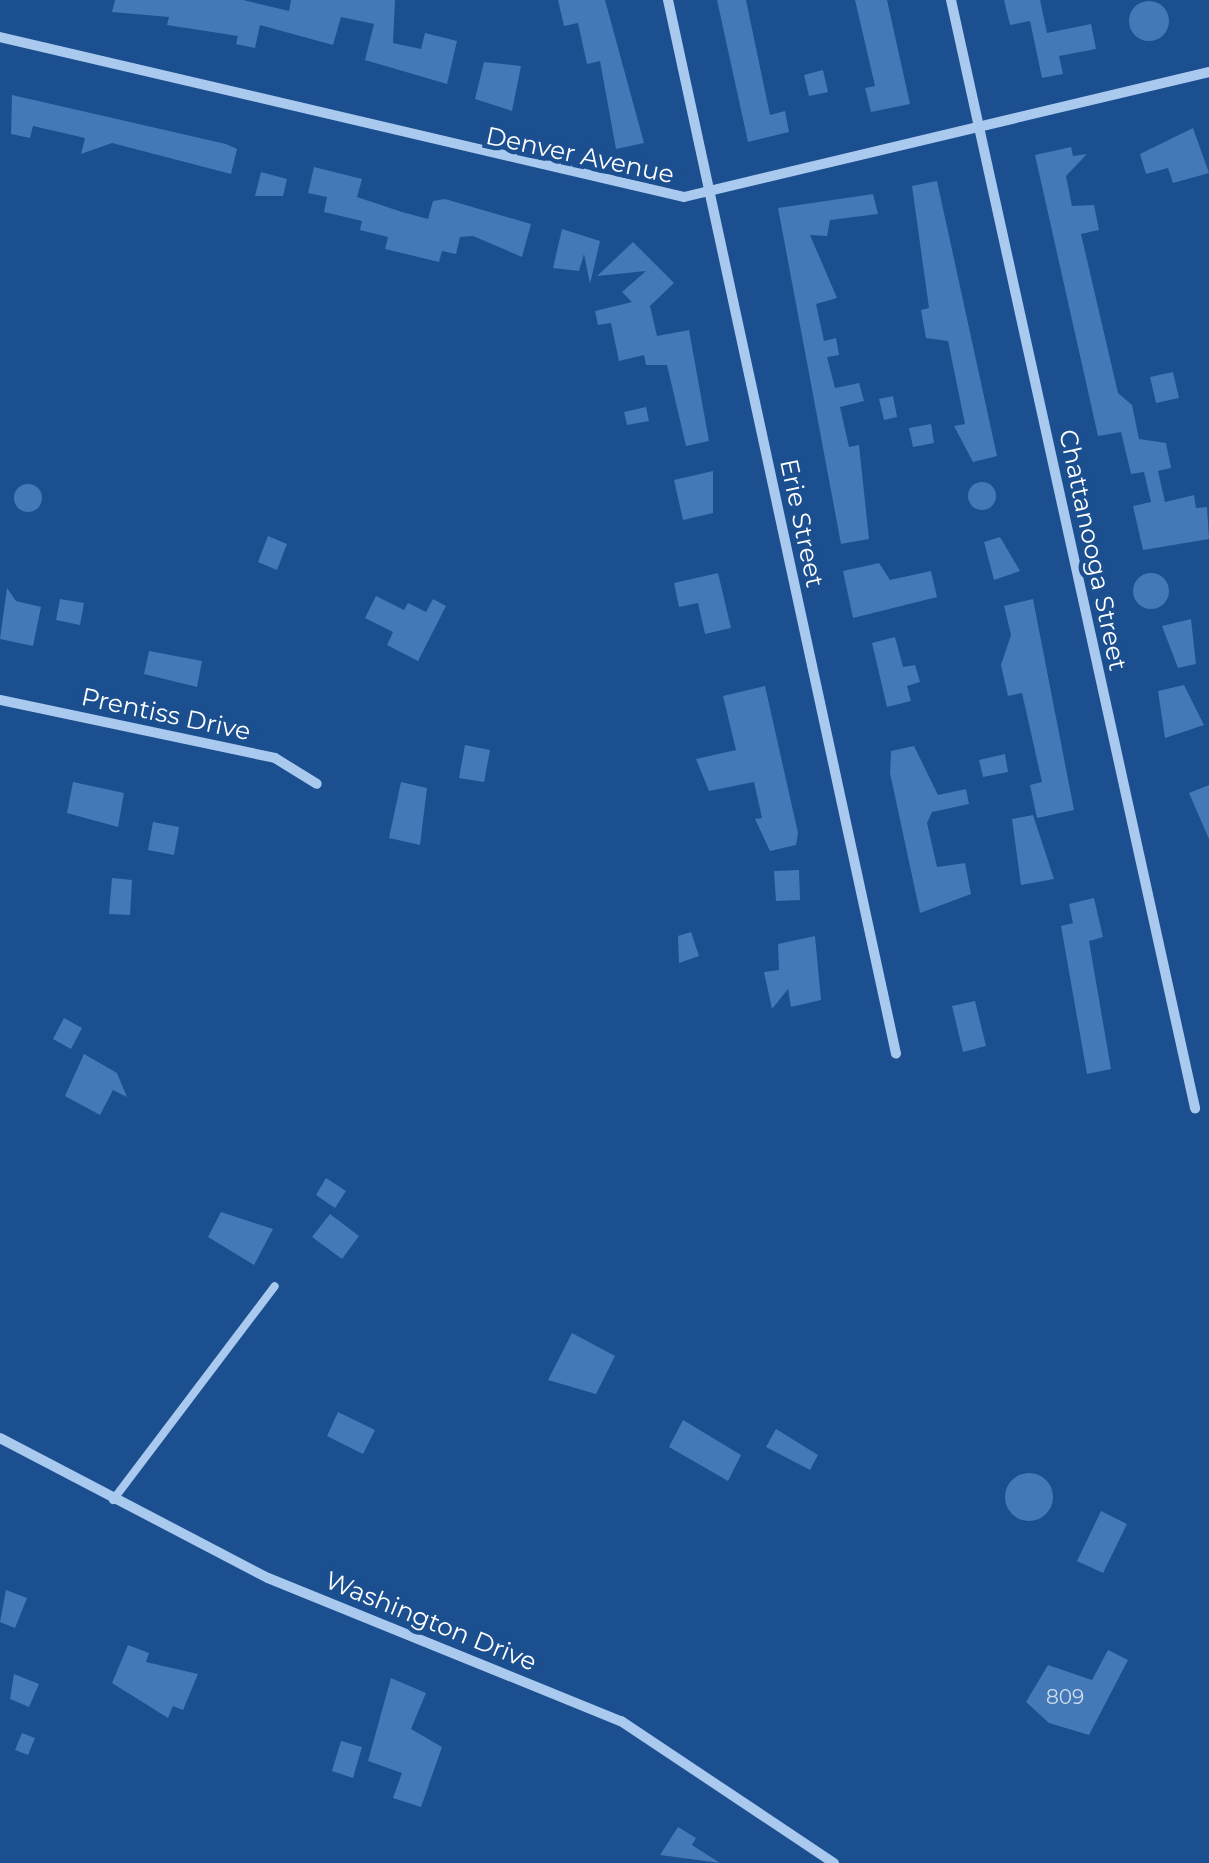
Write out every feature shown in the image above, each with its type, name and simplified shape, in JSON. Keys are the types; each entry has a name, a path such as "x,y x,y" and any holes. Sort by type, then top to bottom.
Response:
{"street":[{"name":"Erie Street","path":"668,0 896,1054"},
{"name":"Chattanooga Street","path":"951,0 1195,1108"},
{"name":"Denver Avenue","path":"0,37 666,196 710,192 1209,72"},
{"name":"Prentiss Drive","path":"0,700 275,758 317,784"},
{"name":"Washington Drive","path":"0,1438 268,1578 621,1721 834,1863"}],"lane":[{"path":"113,1500 275,1286"}],"building":[{"path":"115,0 243,0 289,11 291,0 395,0 393,43 421,49 425,33 457,41 447,84 365,60 374,24 341,17 333,45 260,25 255,48 236,44 238,36 167,25 169,17 112,12"},
{"path":"558,0 605,0 644,143 616,149 600,61 587,64 578,23 564,26"},
{"path":"717,0 746,0 770,115 785,111 789,132 748,142"},
{"path":"855,0 887,0 910,104 871,112 865,88 875,86"},
{"path":"1004,0 1040,0 1047,33 1091,24 1096,49 1059,56 1063,74 1042,78 1030,21 1010,25"},
{"path":"1149,1 1163,7 1169,21 1163,35 1149,41 1135,35 1129,21 1135,7"},
{"path":"484,62 521,66 512,111 475,99"},
{"path":"823,70 828,92 809,96 804,75"},
{"path":"12,95 226,144 237,149 231,174 112,143 81,154 85,138 33,126 30,138 11,134"},
{"path":"1193,128 1209,173 1173,183 1168,168 1146,174 1140,154"},
{"path":"1071,147 1073,156 1087,154 1066,176 1072,206 1094,205 1099,230 1081,234 1118,393 1132,405 1139,439 1166,443 1171,468 1158,471 1165,502 1194,495 1196,508 1207,507 1209,539 1143,550 1133,506 1151,502 1144,472 1131,474 1121,432 1098,436 1035,155"},
{"path":"314,167 362,179 357,197 428,219 433,201 445,199 531,224 522,257 473,236 460,237 456,254 442,251 439,262 385,249 388,237 360,230 362,221 324,212 327,197 308,193"},
{"path":"261,172 287,179 283,196 255,196"},
{"path":"937,181 997,456 973,462 954,426 965,424 948,341 926,338 921,310 929,308 912,186"},
{"path":"873,194 878,214 830,220 827,236 810,235 837,298 816,304 824,341 836,338 839,355 827,357 835,388 859,383 864,401 840,407 849,447 859,445 869,539 841,544 778,208"},
{"path":"562,229 600,241 590,284 584,254 579,271 553,268"},
{"path":"633,242 674,283 650,306 657,336 689,330 709,441 686,446 667,365 646,365 644,355 619,361 611,323 598,325 595,311 632,302 622,292 646,271 597,276"},
{"path":"1173,372 1179,398 1156,403 1150,377"},
{"path":"893,396 897,417 884,420 879,399"},
{"path":"646,407 649,421 627,425 624,412"},
{"path":"931,424 934,443 913,447 909,428"},
{"path":"713,471 713,513 683,520 674,480"},
{"path":"982,482 992,486 996,496 992,506 982,510 972,506 968,496 972,486"},
{"path":"28,484 38,488 42,498 38,508 28,512 18,508 14,498 18,488"},
{"path":"268,536 287,544 277,570 258,562"},
{"path":"1000,537 1020,571 994,580 984,542"},
{"path":"879,563 890,580 931,571 937,597 853,618 843,571"},
{"path":"718,573 731,628 705,634 698,603 679,607 674,583"},
{"path":"1151,573 1164,578 1169,591 1164,604 1151,609 1138,604 1133,591 1138,578"},
{"path":"7,588 16,601 41,607 33,646 0,639"},
{"path":"376,596 404,610 408,603 426,612 433,599 446,606 418,661 387,645 393,632 365,618"},
{"path":"60,599 84,603 80,625 56,620"},
{"path":"1033,599 1074,810 1037,818 1030,785 1042,782 1022,693 1008,696 1001,665 1011,635 1004,606"},
{"path":"1191,619 1196,664 1178,668 1162,626"},
{"path":"895,637 903,667 915,665 920,682 907,686 911,701 887,707 872,643"},
{"path":"149,651 202,661 197,687 144,674"},
{"path":"1184,685 1204,725 1165,738 1158,691"},
{"path":"765,686 798,833 796,845 770,851 755,819 762,818 754,782 709,791 696,759 736,750 723,696"},
{"path":"465,745 490,750 484,782 459,778"},
{"path":"914,746 938,795 966,789 969,804 932,812 927,823 937,867 965,863 971,894 920,913 890,773 891,751"},
{"path":"1005,754 1008,772 983,777 979,760"},
{"path":"73,782 124,793 118,827 67,813"},
{"path":"401,782 427,788 420,845 389,838"},
{"path":"1209,785 1209,839 1189,793"},
{"path":"1033,815 1054,879 1021,885 1012,819"},
{"path":"153,822 179,827 174,855 148,850"},
{"path":"799,870 800,900 776,901 774,871"},
{"path":"112,878 132,880 130,915 109,914"},
{"path":"1094,898 1103,937 1089,941 1111,1069 1087,1074 1061,926 1073,923 1069,904"},
{"path":"691,932 699,956 679,963 678,936"},
{"path":"815,936 821,1000 791,1007 788,989 772,1009 764,972 779,970 778,944"},
{"path":"975,1001 986,1046 963,1052 952,1006"},
{"path":"64,1018 82,1028 71,1049 53,1039"},
{"path":"84,1054 117,1073 127,1097 113,1090 100,1115 65,1096"},
{"path":"326,1178 346,1191 335,1208 316,1195"},
{"path":"221,1212 273,1229 254,1265 208,1237"},
{"path":"330,1214 359,1236 342,1259 312,1237"},
{"path":"572,1333 615,1356 596,1394 548,1380"},
{"path":"338,1412 375,1430 363,1454 327,1436"},
{"path":"683,1420 741,1455 728,1481 669,1447"},
{"path":"776,1429 818,1455 810,1470 766,1447"},
{"path":"1029,1473 1046,1480 1053,1497 1046,1514 1029,1521 1012,1514 1005,1497 1012,1480"},
{"path":"1101,1511 1127,1524 1103,1573 1077,1561"},
{"path":"6,1590 27,1598 15,1628 0,1622"},
{"path":"128,1645 149,1653 146,1662 198,1674 183,1710 173,1706 168,1718 112,1683"},
{"path":"1108,1650 1128,1660 1089,1735 1049,1723 1026,1702 1048,1665 1092,1680"},
{"path":"14,1674 39,1684 29,1707 10,1699"},
{"path":"391,1678 426,1693 411,1729 442,1747 421,1807 393,1798 402,1773 368,1761"},
{"path":"22,1733 35,1738 28,1755 15,1750"},
{"path":"341,1741 362,1747 353,1778 332,1771"},
{"path":"678,1827 696,1838 692,1845 720,1863 660,1855"}]}
